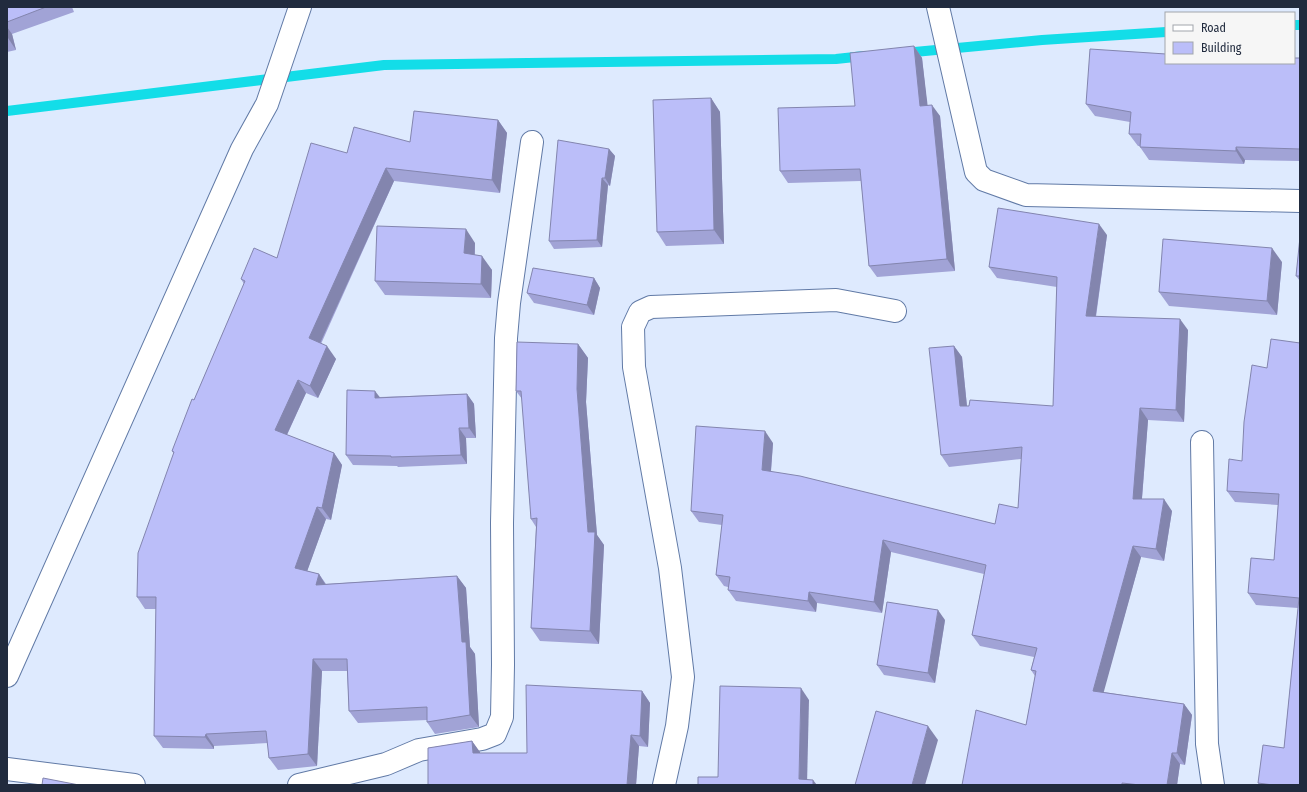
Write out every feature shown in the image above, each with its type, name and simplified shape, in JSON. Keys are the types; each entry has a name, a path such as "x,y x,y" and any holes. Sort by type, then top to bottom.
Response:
{"street":[{"path":"7,676 242,149 266,104 300,7"},
{"path":"938,7 976,172 984,180 992,184 1026,194 1300,201"},
{"path":"299,785 386,764 419,750 482,739 495,734 502,717 502,523 506,338 509,303 532,142"},
{"path":"664,785 677,726 683,678 670,568 634,367 633,327 640,312 651,307 836,300 895,311"},
{"path":"1202,442 1207,744 1213,785"},
{"path":"7,768 134,785"}],"building":[{"path":"7,7 46,7 7,22"},
{"path":"914,46 920,106 932,105 947,259 869,266 860,169 780,171 778,108 855,106 850,53"},
{"path":"1090,49 1165,54 1165,64 1295,64 1295,58 1300,58 1300,149 1236,147 1236,151 1140,147 1141,134 1129,134 1131,112 1086,104"},
{"path":"711,98 714,230 657,232 653,100"},
{"path":"414,111 498,120 492,180 386,168 309,338 327,346 310,386 298,380 275,430 334,453 322,508 317,507 295,568 319,574 316,585 457,576 462,642 466,642 470,715 427,722 427,707 349,711 347,659 313,659 308,754 269,758 266,731 206,734 205,737 154,736 156,597 137,597 138,553 174,452 172,451 192,399 194,400 245,281 241,279 254,248 277,258 311,143 347,153 354,127 410,142"},
{"path":"558,140 609,149 605,178 602,178 597,240 549,241"},
{"path":"998,208 1099,224 1086,316 1180,319 1176,410 1140,408 1133,499 1164,499 1156,549 1133,546 1093,691 1184,704 1177,753 1172,753 1167,785 1122,783 1122,785 962,785 976,710 1026,725 1036,671 1031,670 1037,648 972,635 986,565 883,540 874,602 809,592 808,601 728,590 730,577 716,575 723,515 691,511 696,426 765,431 762,470 800,476 995,524 999,504 1018,508 1022,447 941,455 929,348 954,346 960,406 969,406 970,400 1053,406 1057,277 989,267"},
{"path":"377,226 466,229 464,253 482,256 481,284 375,281"},
{"path":"1300,237 1300,276 1296,276"},
{"path":"1163,239 1272,248 1267,301 1159,292"},
{"path":"533,268 594,278 587,305 527,293"},
{"path":"1271,339 1300,343 1300,785 1273,785 1258,783 1263,745 1284,748 1299,598 1248,593 1251,558 1274,560 1279,494 1227,491 1229,459 1242,461 1244,422 1252,365 1267,368"},
{"path":"517,342 578,344 577,389 588,532 595,532 590,631 531,628 537,518 531,519 521,391 516,391"},
{"path":"347,390 375,391 375,398 467,394 469,428 459,428 461,455 391,457 346,455"},
{"path":"887,602 938,610 928,673 877,665"},
{"path":"526,685 642,691 640,736 631,735 627,785 428,785 428,748 472,741 473,753 527,753"},
{"path":"720,686 801,688 799,779 813,780 813,785 698,785 698,777 718,777"},
{"path":"876,711 928,726 912,785 855,785"},
{"path":"43,778 79,785 42,785"}],"waterway":[{"path":"1295,25 1300,25"},
{"path":"904,53 1042,40 1165,32"},
{"path":"7,111 384,65 836,59 864,56"}]}
